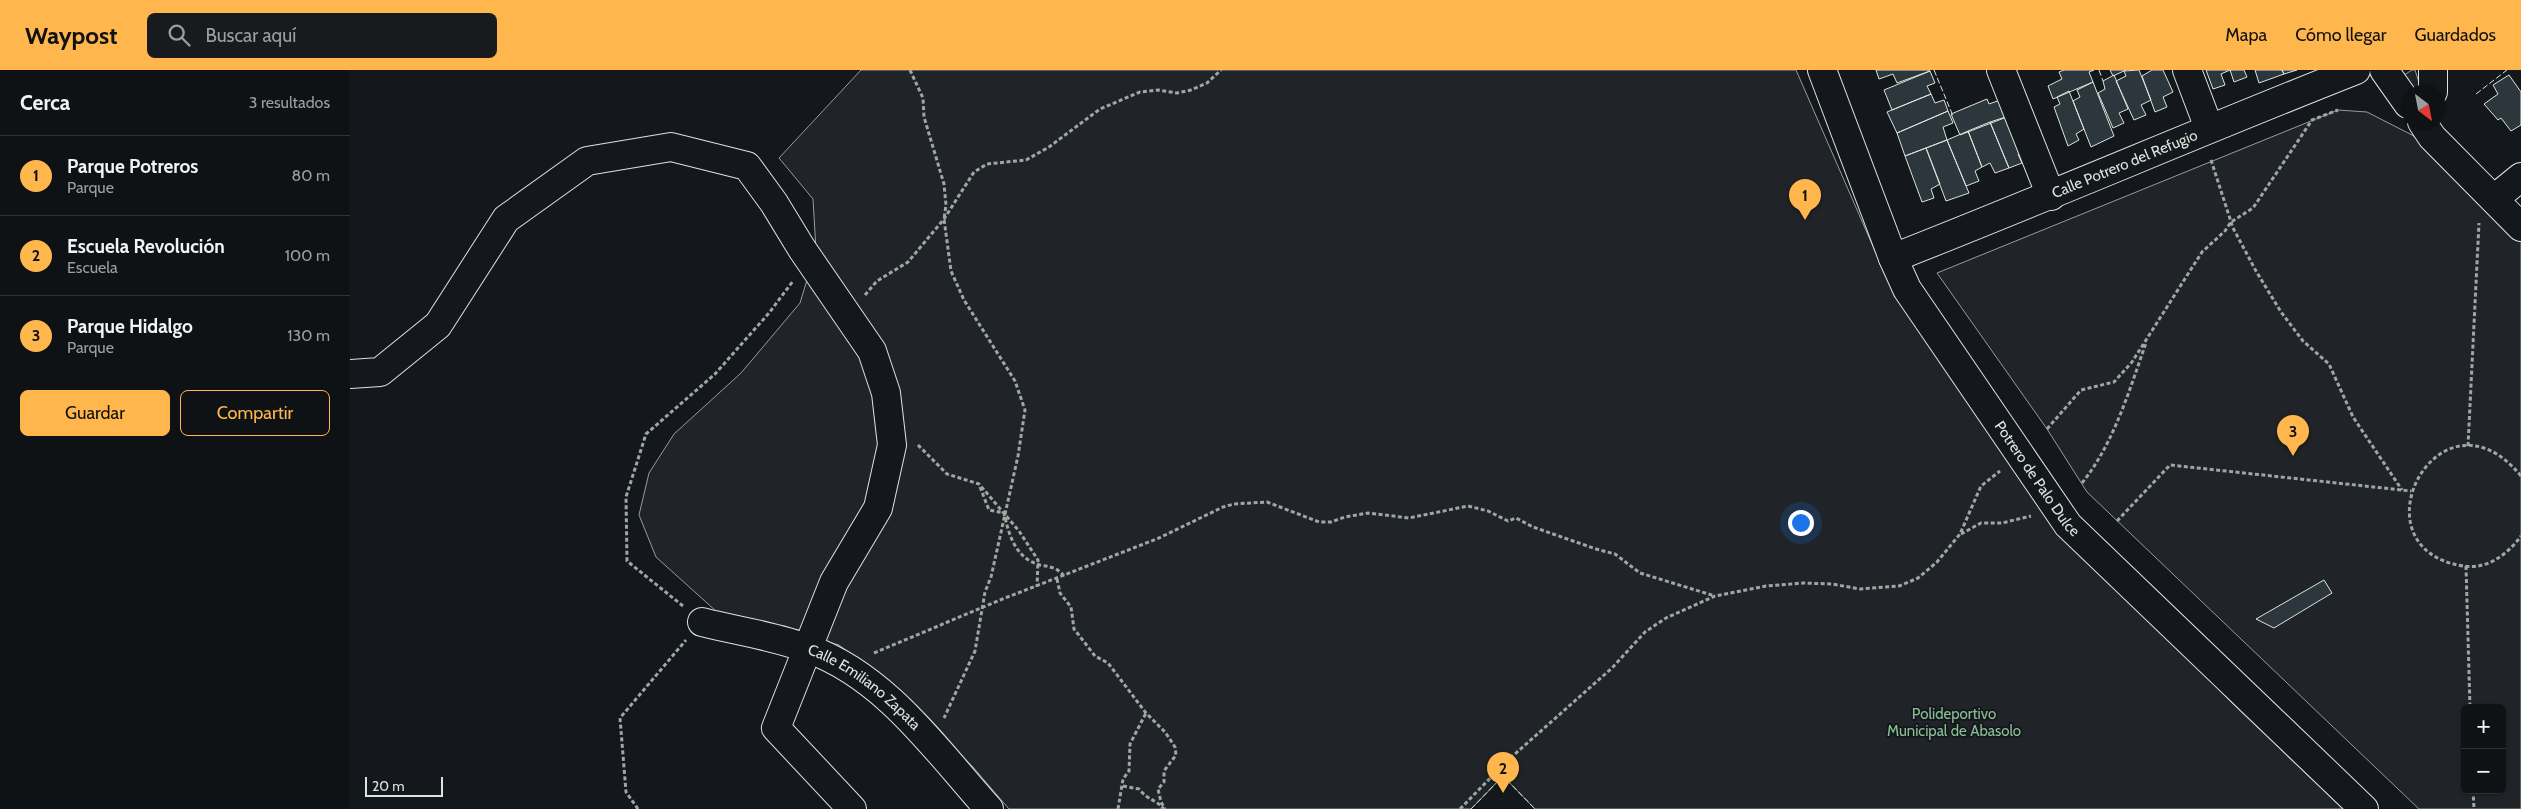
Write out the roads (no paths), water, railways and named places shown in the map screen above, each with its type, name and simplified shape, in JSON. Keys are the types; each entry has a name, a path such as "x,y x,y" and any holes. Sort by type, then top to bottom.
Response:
{"street":[{"name":"Potrero de Palo Dulce","path":"1822,70 1893,258 1907,289 2068,525 2364,809"},
{"path":"2001,70 2051,196"},
{"path":"2187,70 2209,128"},
{"name":"Calle Potrero del Refugio","path":"1893,258 2051,196 2209,128 2356,70"},
{"path":"2384,70 2401,94"},
{"path":"2433,70 2433,85"},
{"path":"2431,130 2487,209 2521,227"},
{"path":"350,374 380,372 438,325 506,219 587,161 671,147 747,166 774,203 872,351 886,393 892,445 878,508 834,582 776,728 852,809"},
{"path":"2487,209 2521,177"},
{"name":"Calle Emiliano Zapata","path":"702,622 808,649 845,666 892,700 989,809"}],"place":[{"name":"Parque Potreros","path":"1805,220"},
{"name":"Parque Hidalgo","path":"2293,456"},
{"name":"Escuela Revolución","path":"1503,793"}],"park label":[{"name":"Polideportivo Municipal de Abasolo","path":"1954,722"}]}
